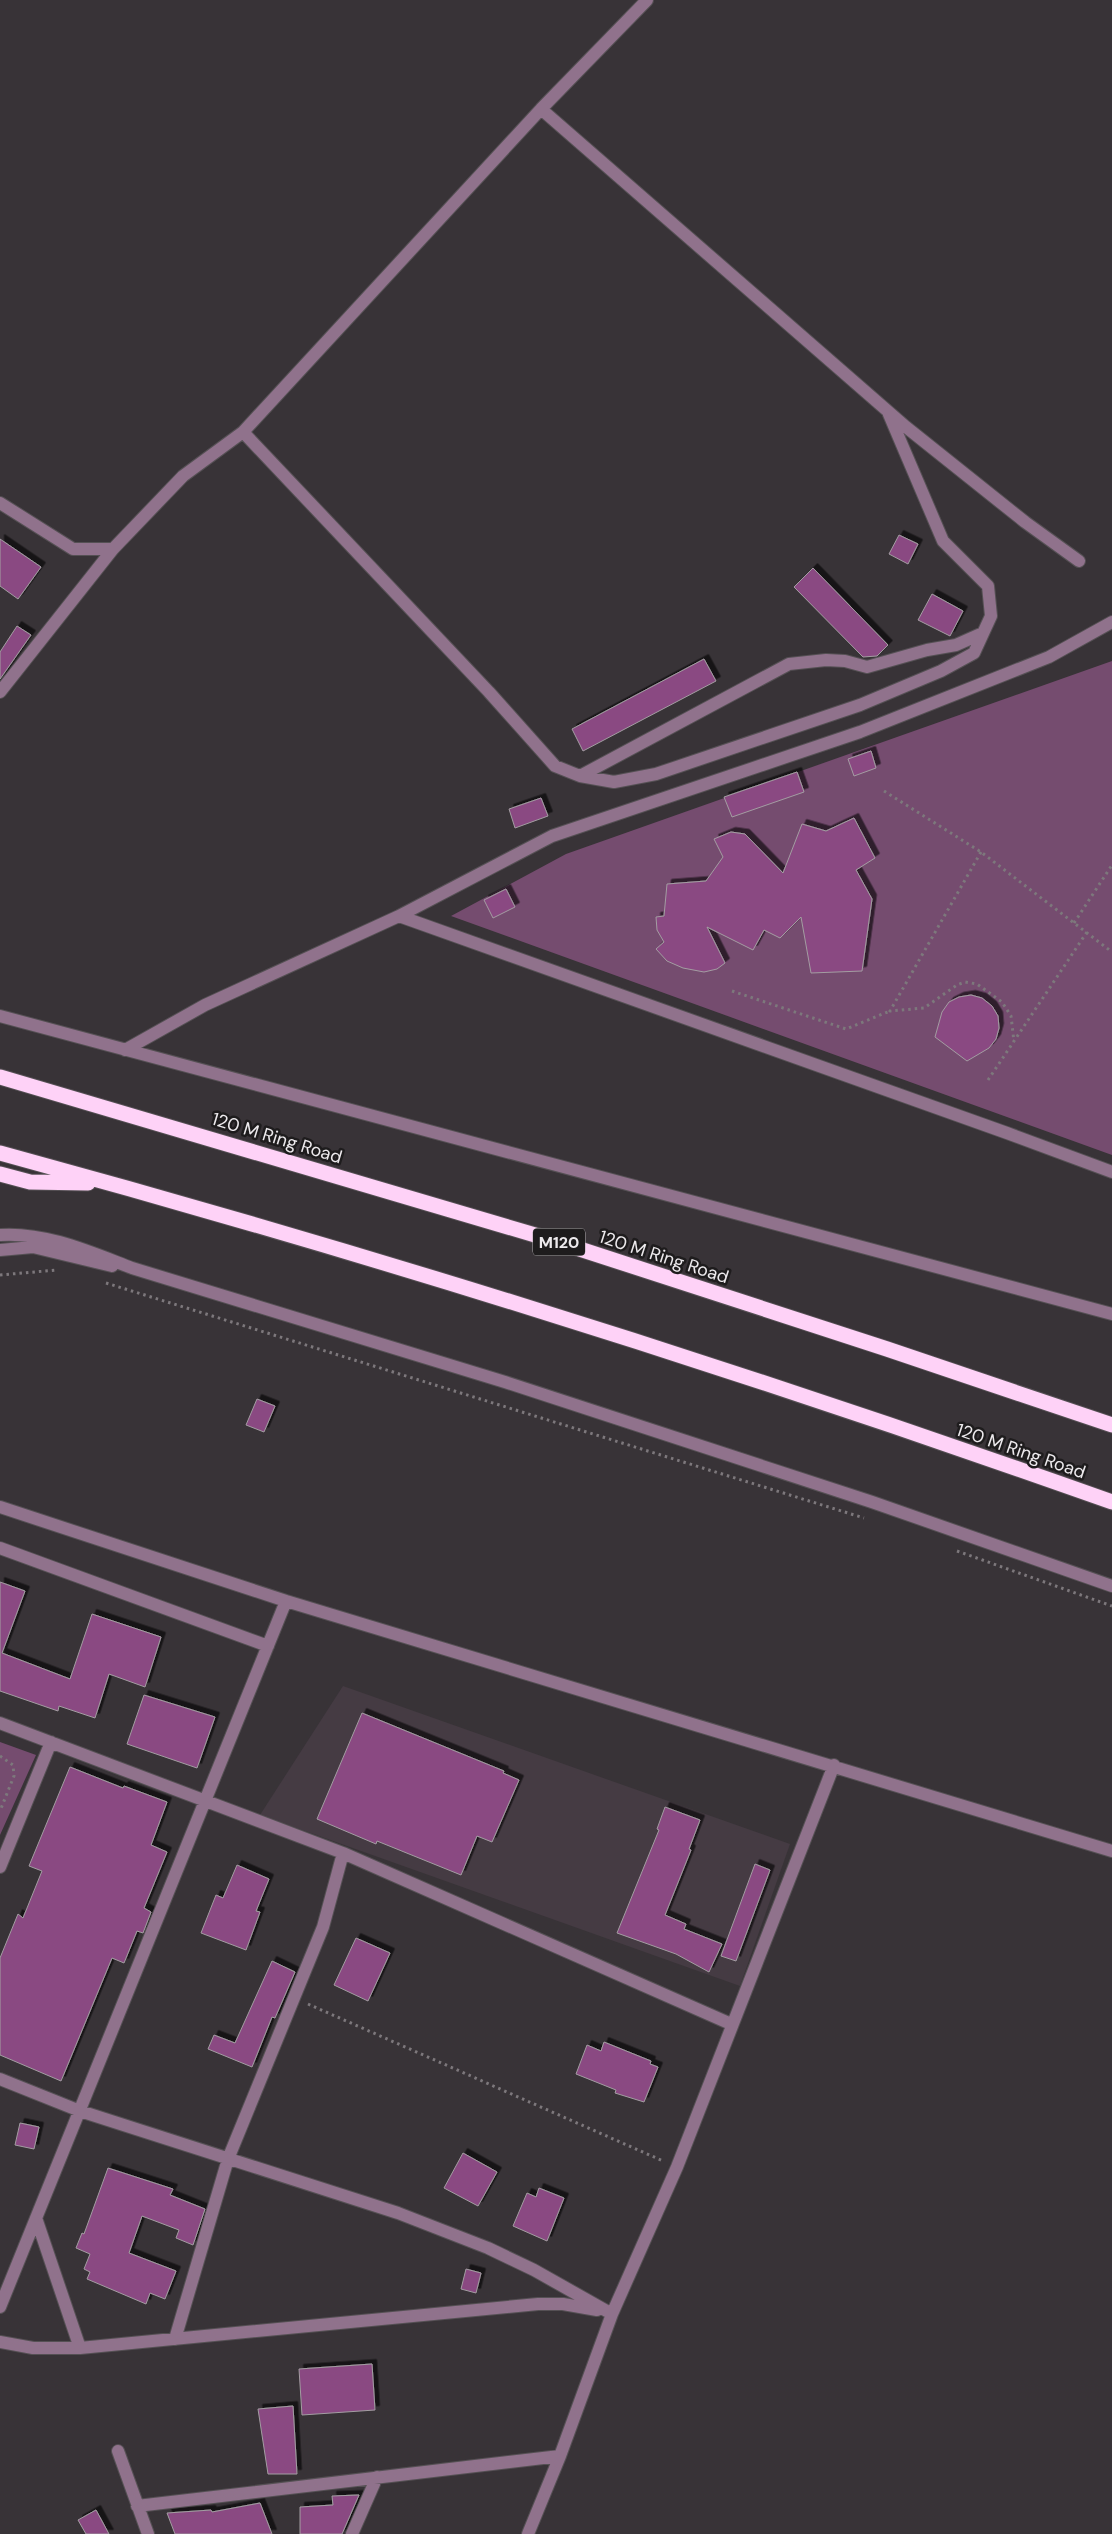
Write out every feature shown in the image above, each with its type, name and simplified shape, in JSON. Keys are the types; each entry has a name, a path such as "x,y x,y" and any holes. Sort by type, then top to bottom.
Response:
{"highway":[{"name":"120 M Ring Road","path":"0,1076 552,1240 887,1349 1112,1425"},
{"name":"120 M Ring Road","path":"0,1154 108,1183 570,1321 1112,1502"},
{"path":"0,1174 30,1182 108,1183"}],"street":[{"path":"0,692 113,549 183,476 243,432 541,109 647,0"},
{"path":"541,109 888,412 1025,522 1079,561"},
{"path":"243,432 489,692 555,766 580,776 614,782 656,774 860,704 941,672 974,653 990,616 988,586 943,541 888,412"},
{"path":"0,503 73,549 113,549"},
{"path":"125,1050 205,1005 399,916 552,836 860,732 1049,657 1112,622"},
{"path":"580,776 789,664 836,660 867,667 926,650 956,645 983,633"},
{"path":"399,916 989,1126 1112,1172"},
{"path":"0,1016 1112,1314"},
{"path":"0,1236 28,1236 50,1240 132,1268 514,1385 872,1502 1112,1586"},
{"path":"0,1250 33,1247 101,1266 132,1268"},
{"path":"0,1508 286,1601 834,1765 1112,1851"},
{"path":"0,1548 268,1646"},
{"path":"0,2308 286,1601"},
{"path":"0,1723 342,1853 731,2024"},
{"path":"0,1867 51,1742"},
{"path":"528,2534 560,2456 612,2314 677,2167 731,2024 834,1765"},
{"path":"175,2339 228,2159 323,1927 342,1853"},
{"path":"0,2079 80,2112 368,2202 488,2248 534,2270 612,2314"},
{"path":"36,2218 80,2348"},
{"path":"0,2342 33,2348 80,2348 538,2304 588,2307 612,2314"},
{"path":"118,2451 148,2534"},
{"path":"137,2506 560,2456"},
{"path":"352,2534 377,2477"}],"path":[{"path":"884,791 981,852 1112,952"},
{"path":"890,1011 981,852"},
{"path":"1074,923 1112,864"},
{"path":"988,1080 1087,932"},
{"path":"732,991 846,1029 890,1011 924,1008 957,985 965,982 976,984 1002,1002 1011,1016 1014,1042"},
{"path":"0,1275 63,1269"},
{"path":"101,1281 866,1519"},
{"path":"948,1548 1112,1606"},
{"path":"0,1756 13,1765 14,1776 0,1811"},
{"path":"293,1998 677,2167"}],"shaded area":[{"path":"1112,661 1112,1155 451,916 566,854"},
{"path":"343,1686 790,1844 740,1986 260,1815"},
{"path":"0,1742 36,1755 0,1835"}],"building":[{"path":"899,535 918,544 908,564 889,554"},
{"path":"0,539 41,567 18,599 0,586"},
{"path":"813,568 888,645 877,656 863,657 794,587"},
{"path":"932,594 963,611 950,636 918,620"},
{"path":"17,626 31,635 0,679 0,652"},
{"path":"704,659 716,681 583,751 572,729"},
{"path":"871,751 876,768 854,776 848,759"},
{"path":"797,772 804,792 732,817 724,797"},
{"path":"541,798 548,816 515,828 509,809"},
{"path":"854,818 875,858 856,870 872,899 862,971 811,973 801,917 780,938 764,930 753,950 707,927 725,963 717,969 704,972 683,968 667,961 656,949 664,942 657,930 656,917 664,916 667,884 706,881 723,857 714,839 731,832 745,834 783,873 802,824 826,831"},
{"path":"506,889 515,907 493,918 484,900"},
{"path":"971,995 982,998 992,1006 998,1016 999,1028 996,1039 989,1048 967,1061 935,1037 942,1012 949,1002 959,997"},
{"path":"257,1399 275,1406 264,1432 246,1425"},
{"path":"0,1582 25,1591 2,1653 70,1679 92,1614 161,1637 145,1687 109,1674 95,1718 59,1706 58,1711 0,1691"},
{"path":"144,1695 215,1717 197,1768 127,1744"},
{"path":"362,1713 504,1771 503,1773 519,1780 492,1842 477,1836 461,1875 377,1841 376,1844 317,1819"},
{"path":"70,1767 123,1788 124,1786 167,1802 151,1845 167,1852 144,1908 151,1912 143,1933 137,1931 124,1963 112,1958 61,2081 0,2055 0,1958 18,1914 23,1918 42,1871 29,1866"},
{"path":"665,1807 700,1820 689,1849 691,1850 665,1915 686,1924 684,1929 722,1944 709,1972 676,1954 617,1933 659,1830 657,1829"},
{"path":"755,1864 770,1870 736,1961 721,1956"},
{"path":"237,1865 269,1879 256,1911 260,1912 246,1950 201,1933 216,1895 223,1898"},
{"path":"356,1938 390,1953 368,2001 334,1985"},
{"path":"272,1961 295,1972 275,2018 272,2017 252,2067 208,2049 214,2035 235,2043"},
{"path":"604,2042 651,2061 650,2064 658,2067 644,2102 615,2093 616,2090 576,2074 587,2045 601,2051"},
{"path":"20,2123 39,2127 34,2149 15,2145"},
{"path":"463,2153 497,2172 478,2206 444,2188"},
{"path":"108,2168 173,2189 170,2195 205,2209 193,2245 176,2238 179,2230 142,2216 129,2253 176,2271 165,2299 150,2293 146,2304 87,2279 90,2272 84,2269 90,2254 76,2248 82,2233 84,2234"},
{"path":"539,2188 564,2198 547,2241 513,2226 527,2193 536,2197"},
{"path":"466,2269 481,2273 476,2293 461,2289"},
{"path":"372,2364 375,2410 302,2415 299,2369"},
{"path":"293,2406 297,2474 268,2474 258,2409"},
{"path":"359,2495 342,2534 300,2534 300,2507 333,2505 332,2496"},
{"path":"260,2503 272,2534 175,2534 167,2513 211,2510 212,2512"},
{"path":"96,2510 109,2534 86,2534 78,2520"}]}
